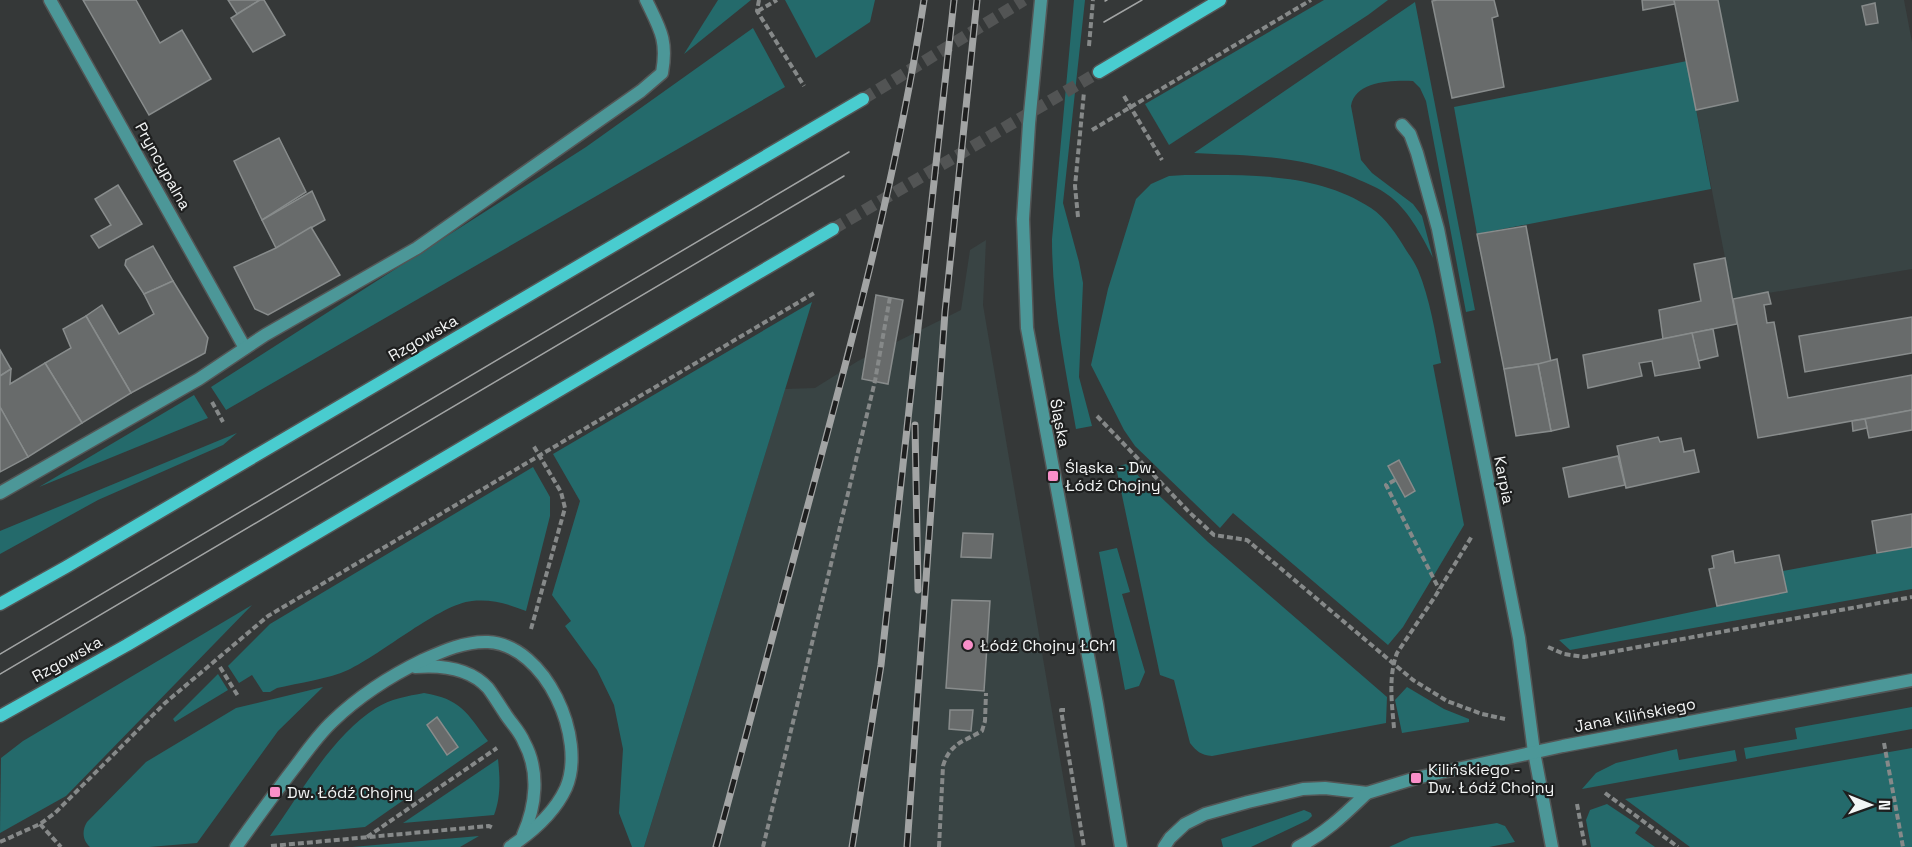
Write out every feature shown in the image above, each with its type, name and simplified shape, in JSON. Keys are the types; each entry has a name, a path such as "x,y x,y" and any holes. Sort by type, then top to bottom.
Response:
{"main road":[{"path":"1098,72 1220,0"},
{"name":"Rzgowska","path":"0,604 863,99"},
{"name":"Rzgowska","path":"0,716 147,633 833,229"}],"street":[{"name":"Pryncypalna","path":"50,0 245,348"},
{"path":"0,493 200,379 245,348 417,248 641,91 662,73 664,51 663,37 646,0"},
{"name":"Śląska","path":"1041,0 1029,124 1023,219 1027,328 1097,704 1121,847"},
{"name":"Karpia","path":"1402,125 1410,134 1417,153 1438,229 1519,638 1534,752 1552,847"},
{"path":"236,847 275,792 332,721 354,702 407,668 440,652 464,645 488,642 508,646 527,660 548,684 564,714 571,742 572,767 565,789 553,808 522,839 510,847"},
{"path":"407,668 429,666 453,669 472,676 487,687 525,742 532,764 535,792 532,816 522,839"},
{"name":"Jana Kilińskiego","path":"1164,847 1185,824 1205,814 1304,789 1325,788 1367,793 1416,777 1534,752 1912,680"},
{"name":"Jana Kilińskiego","path":"1298,847 1317,838 1335,825 1367,793"}],"path":[{"path":"759,0 757,11 804,86"},
{"path":"757,11 777,0"},
{"path":"1088,57 1093,0"},
{"path":"1092,130 1311,0"},
{"path":"1077,217 1076,186 1084,91"},
{"path":"1124,96 1162,160"},
{"path":"0,842 40,824 70,800 165,703 268,616 816,292"},
{"path":"763,847 875,381 890,297"},
{"path":"209,397 223,422"},
{"path":"1097,416 1214,535 1247,540 1413,680 1447,701 1482,717 1530,718"},
{"path":"527,660 533,619 565,508 561,492 533,445"},
{"path":"1395,480 1386,485 1439,589"},
{"path":"1394,728 1391,697 1393,663 1397,653 1475,531"},
{"path":"1546,647 1564,654 1584,657 1912,597"},
{"path":"220,667 238,696"},
{"path":"939,847 943,766 947,754 958,742 982,731 985,721 986,693"},
{"path":"1065,710 1061,710 1084,847"},
{"path":"367,837 518,733"},
{"path":"1884,743 1903,847"},
{"path":"1605,793 1678,847"},
{"path":"1577,804 1585,847"},
{"path":"40,824 62,847"},
{"path":"268,846 489,826 522,839"}],"shaded area":[{"path":"718,0 751,0 684,54"},
{"path":"785,0 875,0 870,22 816,58"},
{"path":"1074,0 1085,0 1063,203 1083,283 1079,377 1092,426 1076,429 1057,311 1052,239"},
{"path":"1324,0 1388,0 1169,145 1145,104"},
{"path":"1675,0 1904,0 1912,42 1912,269 1733,299"},
{"path":"1415,2 1475,310 1466,312 1426,101 1420,88 1413,81 1385,82 1367,87 1359,91 1351,106 1361,160 1372,173 1413,204 1422,216 1433,258 1402,207 1384,192 1355,178 1315,165 1276,158 1194,153"},
{"path":"753,28 785,87 226,410 211,387 586,147"},
{"path":"1687,61 1711,189 1477,234 1454,107"},
{"path":"1169,176 1281,178 1328,188 1350,196 1371,208 1386,222 1418,270 1429,304 1441,363 1433,365 1464,525 1403,627 1388,645 1233,513 1220,528 1135,446 1124,430 1091,365 1108,289 1136,199 1151,184"},
{"path":"986,240 983,305 1075,847 644,847 785,389 815,388 858,361 961,310 970,250"},
{"path":"812,302 644,847 632,847 619,813 623,749 614,705 597,670 565,626 571,621 552,595 580,501 553,454"},
{"path":"194,395 208,418 39,487"},
{"path":"237,433 223,445 98,500 0,554 0,531"},
{"path":"1126,464 1208,542 1387,697 1386,723 1212,756 1202,754 1194,748 1190,743 1174,680 1160,675 1116,467"},
{"path":"533,467 550,497 550,516 526,611 493,601 472,601 459,604 428,620 362,663 340,673 277,688 270,692 263,692 252,675 239,683 228,666 270,624"},
{"path":"1912,547 1912,589 1570,650 1559,640 1786,592 1783,571"},
{"path":"1117,548 1130,592 1122,594 1145,672 1139,686 1125,690 1099,552"},
{"path":"252,605 66,796 0,833 1,758 23,741"},
{"path":"218,674 228,690 175,722 173,719"},
{"path":"323,687 278,731 197,843 149,847 90,847 85,841 84,828 87,822 146,762 236,708"},
{"path":"1407,687 1444,709 1469,719 1469,722 1402,733 1395,700"},
{"path":"424,693 455,703 468,715 488,741 365,827 270,836 331,750 360,720 387,702"},
{"path":"1912,707 1912,729 1746,759 1744,748 1797,739 1795,728"},
{"path":"1912,748 1912,847 1690,847 1625,799"},
{"path":"1677,749 1679,760 1735,750 1737,761 1582,789 1596,773 1616,763"},
{"path":"498,759 498,801 494,815 403,823"},
{"path":"1607,804 1640,826 1635,833 1655,847 1591,847 1586,820 1590,810"},
{"path":"1304,810 1311,813 1312,816 1308,820 1251,847 1223,847 1221,839"},
{"path":"1497,823 1505,826 1515,842 1489,847 1389,847 1411,837"},
{"path":"479,836 460,847 352,847"}],"building":[{"path":"83,0 136,0 160,43 182,30 211,79 149,115"},
{"path":"228,0 260,0 237,14"},
{"path":"260,0 264,0 285,35 253,52 231,18"},
{"path":"1494,0 1498,16 1492,18 1504,87 1452,98 1432,1"},
{"path":"1642,0 1674,0 1675,4 1643,10"},
{"path":"1674,0 1718,0 1738,101 1696,110"},
{"path":"1875,3 1878,23 1866,25 1862,6"},
{"path":"279,138 306,192 262,220 234,161"},
{"path":"118,185 142,224 99,248 91,236 111,225 95,199"},
{"path":"312,191 325,220 276,248 262,220"},
{"path":"1526,226 1551,362 1504,369 1477,234"},
{"path":"311,227 340,275 268,315 255,309 234,267 276,248"},
{"path":"153,246 173,281 144,294 125,265 126,260"},
{"path":"1725,258 1737,324 1663,339 1659,310 1701,301 1694,264"},
{"path":"173,281 208,338 205,353 131,393 86,316 102,305 119,334 154,314 144,294"},
{"path":"1768,292 1771,304 1764,305 1767,323 1774,322 1788,398 1912,375 1912,410 1758,438 1733,299"},
{"path":"876,295 903,300 888,384 862,379"},
{"path":"86,316 131,393 82,423 45,363 71,348 63,329"},
{"path":"1912,317 1912,353 1805,372 1799,336"},
{"path":"1713,329 1718,356 1698,361 1692,333"},
{"path":"1692,333 1700,368 1655,376 1652,361 1639,363 1642,376 1588,388 1583,355"},
{"path":"0,350 11,369 0,376"},
{"path":"1557,359 1569,427 1551,431 1538,364"},
{"path":"45,363 82,423 28,457 0,407 0,376 11,369 10,384"},
{"path":"1538,364 1551,431 1516,436 1504,369"},
{"path":"0,407 28,457 0,472"},
{"path":"1912,410 1912,430 1869,438 1865,419"},
{"path":"1865,419 1867,428 1853,431 1852,421"},
{"path":"1658,437 1660,442 1681,438 1684,452 1694,450 1699,472 1626,488 1617,446"},
{"path":"1618,456 1625,485 1569,497 1563,468"},
{"path":"1399,460 1415,491 1405,497 1388,466"},
{"path":"1912,514 1912,547 1877,553 1872,521"},
{"path":"963,533 993,534 991,558 961,557"},
{"path":"1733,551 1735,563 1779,555 1787,592 1717,606 1709,569 1714,568 1712,556"},
{"name":"Łódź Chojny ŁCh1","path":"952,600 990,601 984,691 946,688"},
{"path":"950,710 973,710 971,731 949,729"},
{"path":"437,717 458,747 447,755 427,725"}],"tunnel":[{"path":"863,99 1024,0"},
{"path":"833,229 1099,72"}],"tram line":[{"path":"1104,22 1142,0"},
{"path":"0,654 849,152"},
{"path":"0,674 844,176"}],"railway":[{"path":"716,847 873,254 901,128 924,0"},
{"path":"852,847 881,665 954,0"},
{"path":"907,847 945,312 977,0"},
{"path":"915,425 918,590"}],"place":[{"name":"Śląska - Dw. Łódź Chojny","path":"1053,476"},
{"name":"Łódź Chojny ŁCh1","path":"968,645"},
{"name":"Kilińskiego - Dw. Łódź Chojny","path":"1416,778"},
{"name":"Dw. Łódź Chojny","path":"275,792"}]}
